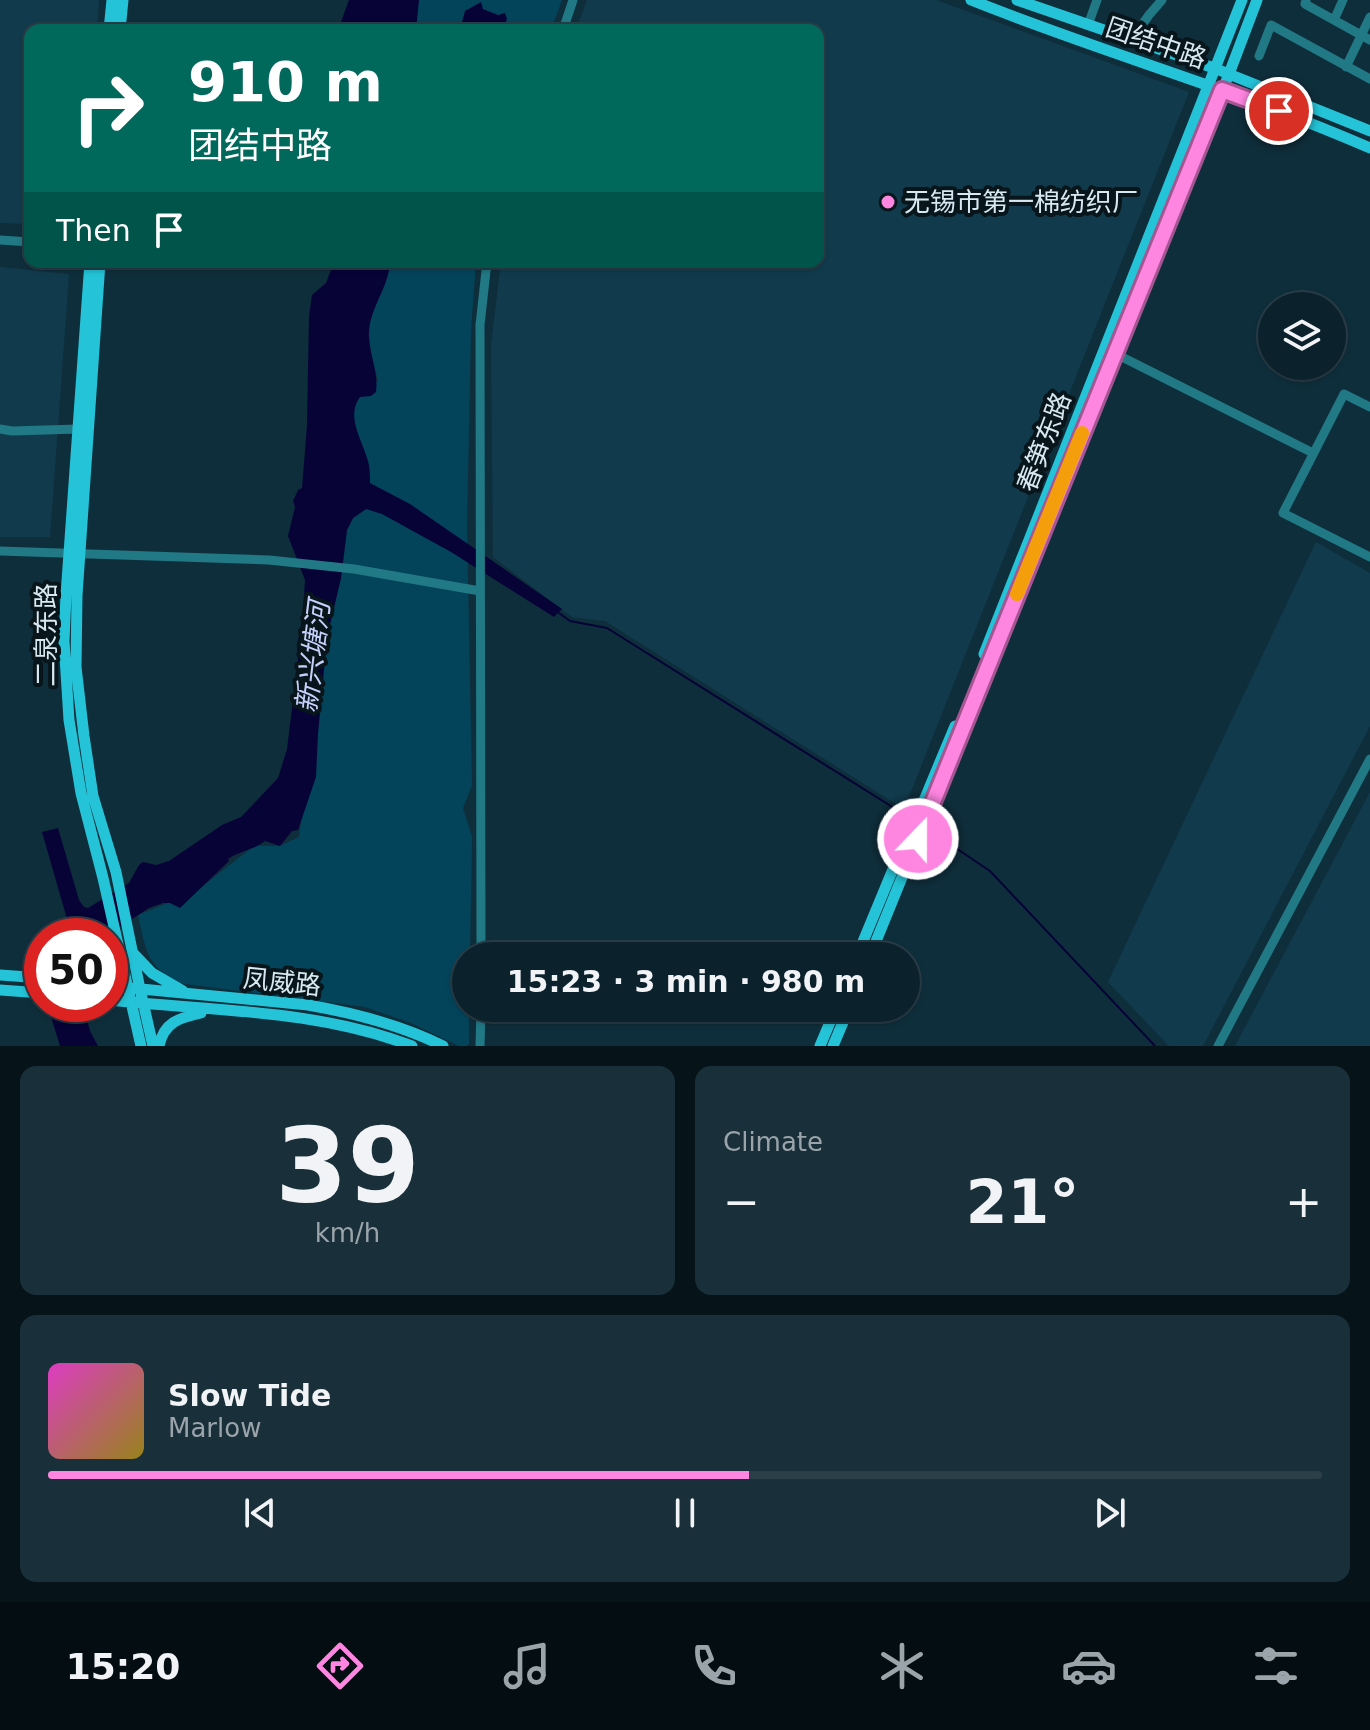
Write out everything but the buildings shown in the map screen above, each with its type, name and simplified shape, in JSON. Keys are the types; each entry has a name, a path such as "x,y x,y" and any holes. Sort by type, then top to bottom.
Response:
{"main road":[{"path":"110,24 112,0"},
{"path":"121,24 123,0"},
{"name":"团结中路","path":"971,0 1325,128 1370,148"},
{"name":"团结中路","path":"1017,0 1214,68 1370,131"},
{"name":"春笋东路","path":"922,817 1242,2"},
{"name":"春笋东路","path":"922,817 1229,74 1255,4"},
{"name":"二泉东路","path":"90,268 78,429 74,553 76,667 93,796 116,872 133,953 137,1003"},
{"name":"二泉东路","path":"99,268 64,641 69,720 81,793 122,961 134,989"},
{"path":"864,942 922,817"},
{"path":"875,942 913,836"},
{"path":"133,953 152,973 192,994"},
{"path":"0,975 24,977"},
{"name":"凤威路","path":"128,988 332,1009 388,1024 443,1046"},
{"path":"0,990 24,992"},
{"name":"凤威路","path":"128,1002 321,1021 412,1046"},
{"path":"137,1003 141,1046"},
{"path":"137,1003 156,1046"},
{"path":"156,1046 170,1023 213,1010"},
{"path":"820,1046 830,1022"},
{"path":"833,1046 843,1022"}],"street":[{"path":"565,24 573,0"},
{"path":"1088,25 1097,0"},
{"path":"1131,40 1162,0"},
{"path":"1306,0 1305,4 1366,38"},
{"path":"1334,20 1343,0"},
{"path":"1346,67 1366,38 1370,17"},
{"path":"1259,56 1271,25 1370,79"},
{"path":"0,240 24,242"},
{"path":"481,942 480,325 486,268"},
{"path":"1114,353 1313,453"},
{"path":"1370,407 1344,394 1283,513 1370,557"},
{"path":"0,429 78,429"},
{"path":"0,551 269,560 354,569 480,591"},
{"path":"1218,1046 1370,759"},
{"path":"480,1046 481,1022"}],"shaded area":[{"path":"0,0 99,0 97,24 24,24 24,224 0,223"},
{"path":"415,0 562,0 553,24 414,24"},
{"path":"587,0 936,0 1189,92 904,809 605,621 572,617 493,557 491,345 500,268 824,268 824,24 578,24"},
{"path":"0,267 69,274 50,537 0,537"},
{"path":"389,268 476,268 471,329 467,526 472,785 463,808 472,837 470,942 452,942 452,1022 469,1022 469,1044 466,1046 459,1046 411,1023 365,1007 178,983 153,962 145,946 138,915 195,892 254,846 280,846 299,837 327,637 341,578 347,530 353,518 366,509 354,411 359,397 378,381 370,346 373,311"},
{"path":"1316,542 1370,573 1370,726 1203,1046 1169,1046 1108,982"},
{"path":"1370,792 1370,1046 1235,1046"}],"water":[{"path":"349,0 419,0 417,24 340,24"},
{"path":"481,2 483,9 498,15 505,13 507,19 505,24 460,24 465,11"},
{"name":"新兴塘河","path":"332,268 389,268 369,329 376,392 360,397 354,412 369,464 370,483 410,504 562,609 554,617 451,552 382,514 366,509 353,518 347,530 341,578 327,637 316,777 298,830 292,831 280,846 265,841 228,859 180,908 163,903 128,922 128,918 67,918 42,832 58,828 79,900 88,908 129,883 143,862 156,865 169,861 222,825 241,817 278,778 287,749 303,615 305,580 288,536 295,507 293,501 302,488 312,295 326,283"},
{"path":"53,1022 88,1022 98,1046 60,1046"}],"waterway":[{"path":"559,613 570,621 607,628 910,818"},
{"path":"926,828 990,871 1155,1046"}],"slow traffic":[{"path":"1017,594 1082,433"}],"place":[{"name":"无锡市第一棉纺织厂","path":"888,202"}],"route":[{"path":"918,839 1222,90 1279,111"}]}
